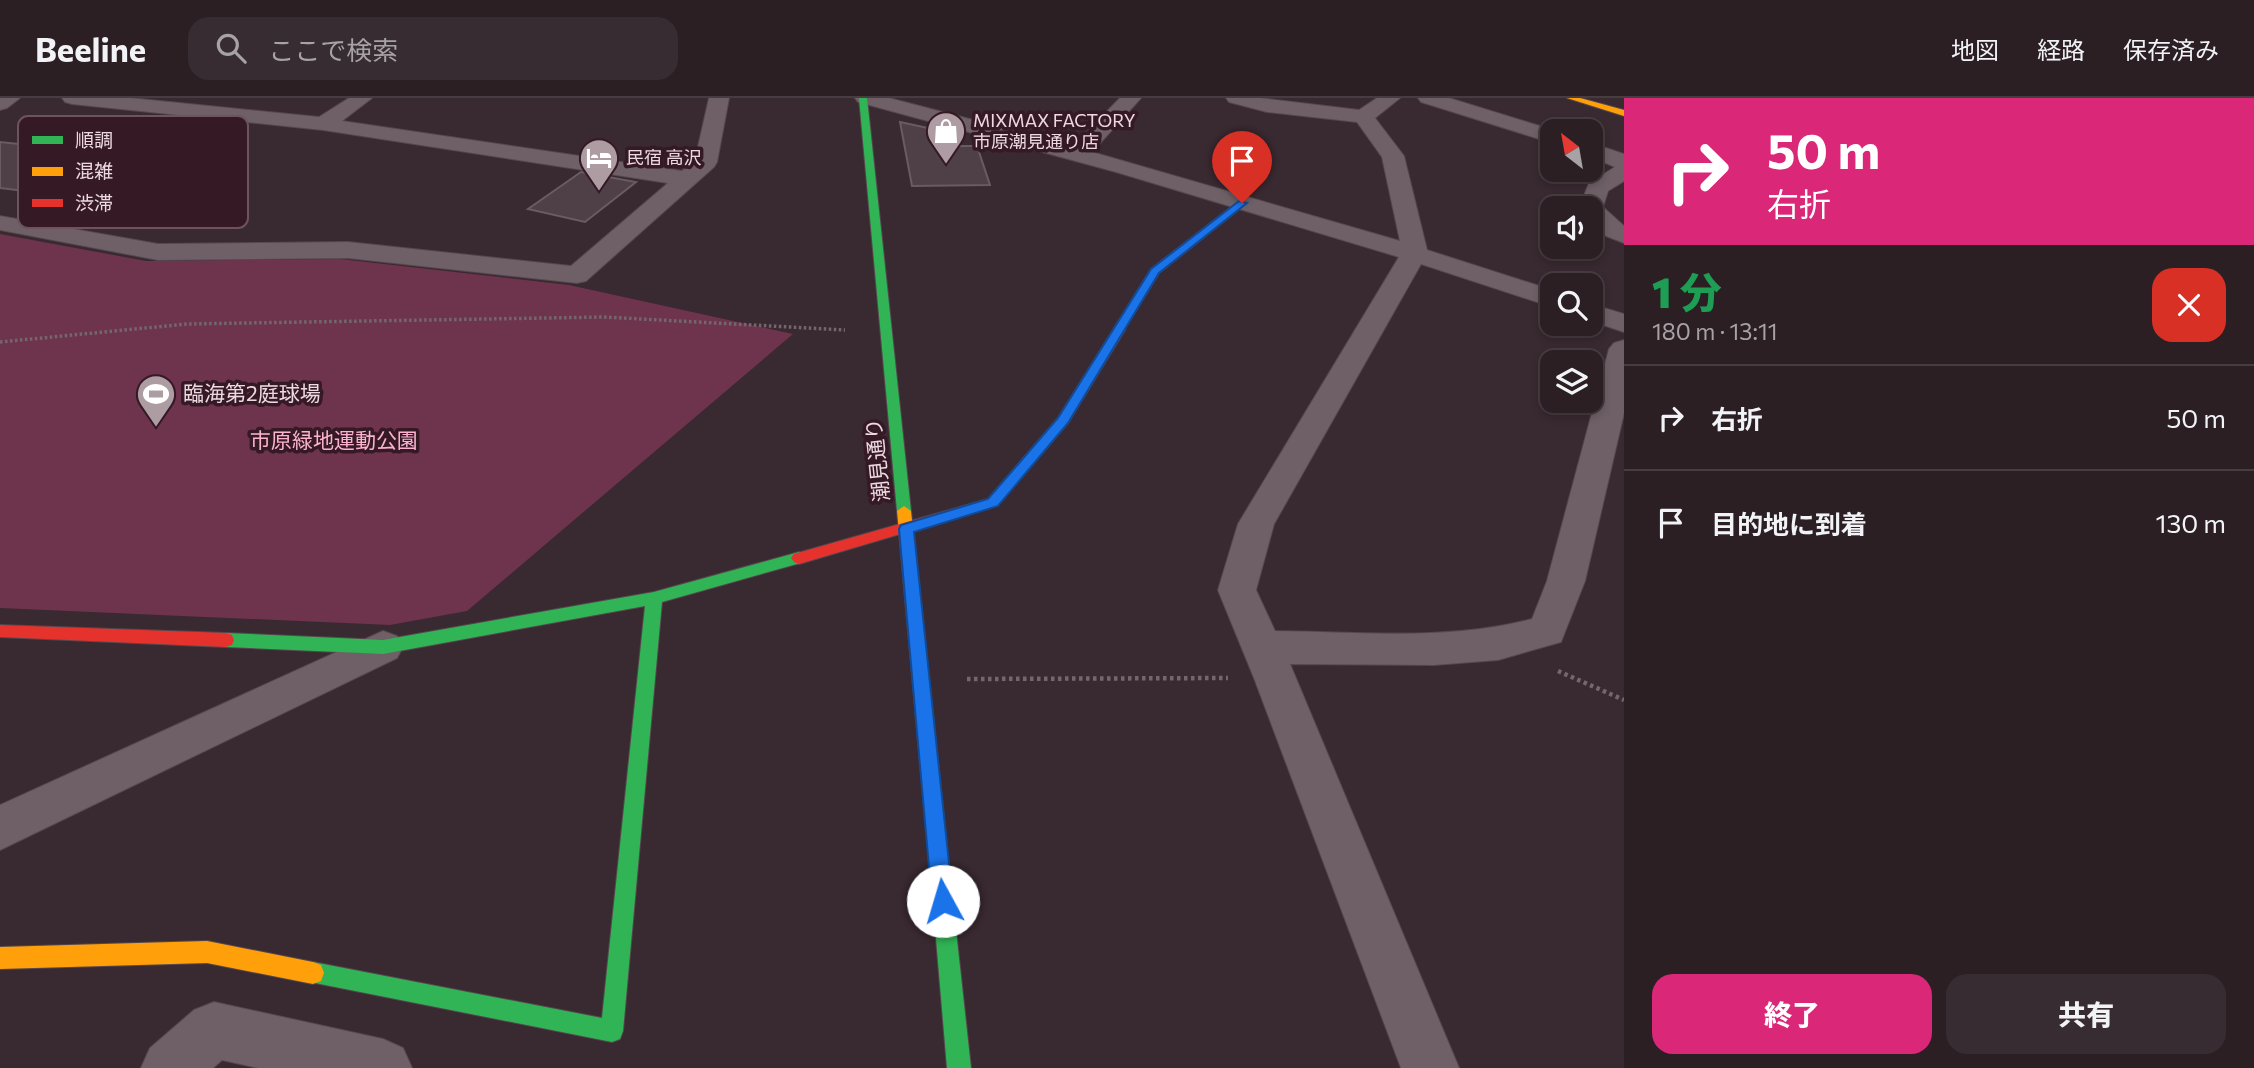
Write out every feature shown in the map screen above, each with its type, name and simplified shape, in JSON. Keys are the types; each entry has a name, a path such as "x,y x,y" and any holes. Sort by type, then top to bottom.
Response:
{"street":[{"path":"0,104 10,98"},
{"path":"72,98 246,116"},
{"path":"323,124 362,98"},
{"path":"27,228 158,252 348,250 578,275 706,162 719,98"},
{"path":"864,98 1079,153 1415,252 1540,295"},
{"name":"潮見通り","path":"864,98 959,1068"},
{"path":"1079,153 1131,98"},
{"path":"1236,98 1267,106 1376,107 1392,156 1415,252 1256,524 1237,590 1269,662 1430,1068"},
{"path":"1428,98 1540,133"},
{"path":"1572,98 1624,113"},
{"path":"248,116 323,124 688,179"},
{"path":"1603,154 1624,162"},
{"path":"1624,171 1597,188 1591,209 1615,231 1624,235"},
{"path":"0,631 383,647 654,598 906,529 993,502 1063,420 1155,271 1242,203"},
{"path":"0,223 18,226"},
{"path":"1603,316 1624,323"},
{"path":"1269,662 1498,644 1547,631 1566,581 1624,349"},
{"path":"0,958 207,952 612,1031 654,598"},
{"path":"0,828 383,647"},
{"path":"170,1068 214,1030 383,1068"}],"path":[{"path":"0,342 187,324 604,317 887,332"},
{"path":"920,679 1269,662"}],"green space":[{"name":"市原緑地運動公園","path":"0,234 146,261 340,259 569,285 793,334 467,611 390,625 0,608"}],"building":[{"name":"MIXMAX FACTORY 市原潮見通り店","path":"900,122 956,134 959,146 977,146 990,185 912,186"},
{"path":"0,142 18,144 18,190 0,188"},
{"name":"民宿 高沢","path":"581,172 636,182 585,222 528,209"}],"traffic: fast":[{"path":"863,98 904,511"},
{"path":"1119,330 1155,271 1242,203"},
{"path":"226,640 383,647 654,598 799,558"},
{"path":"313,973 612,1031 654,598"},
{"path":"943,903 959,1068"}],"traffic: slow":[{"path":"1571,98 1624,113"},
{"path":"904,511 943,903"},
{"path":"0,958 207,952 313,973"}],"traffic: jam":[{"path":"799,558 993,502 1063,420 1119,330"},
{"path":"0,631 226,640"}],"place":[{"name":"MIXMAX FACTORY 市原潮見通り店","path":"946,165"},
{"name":"民宿 高沢","path":"599,192"},
{"name":"臨海第2庭球場","path":"156,428"}],"route":[{"path":"943,901 906,529 993,502 1063,420 1155,271 1242,203"}]}
